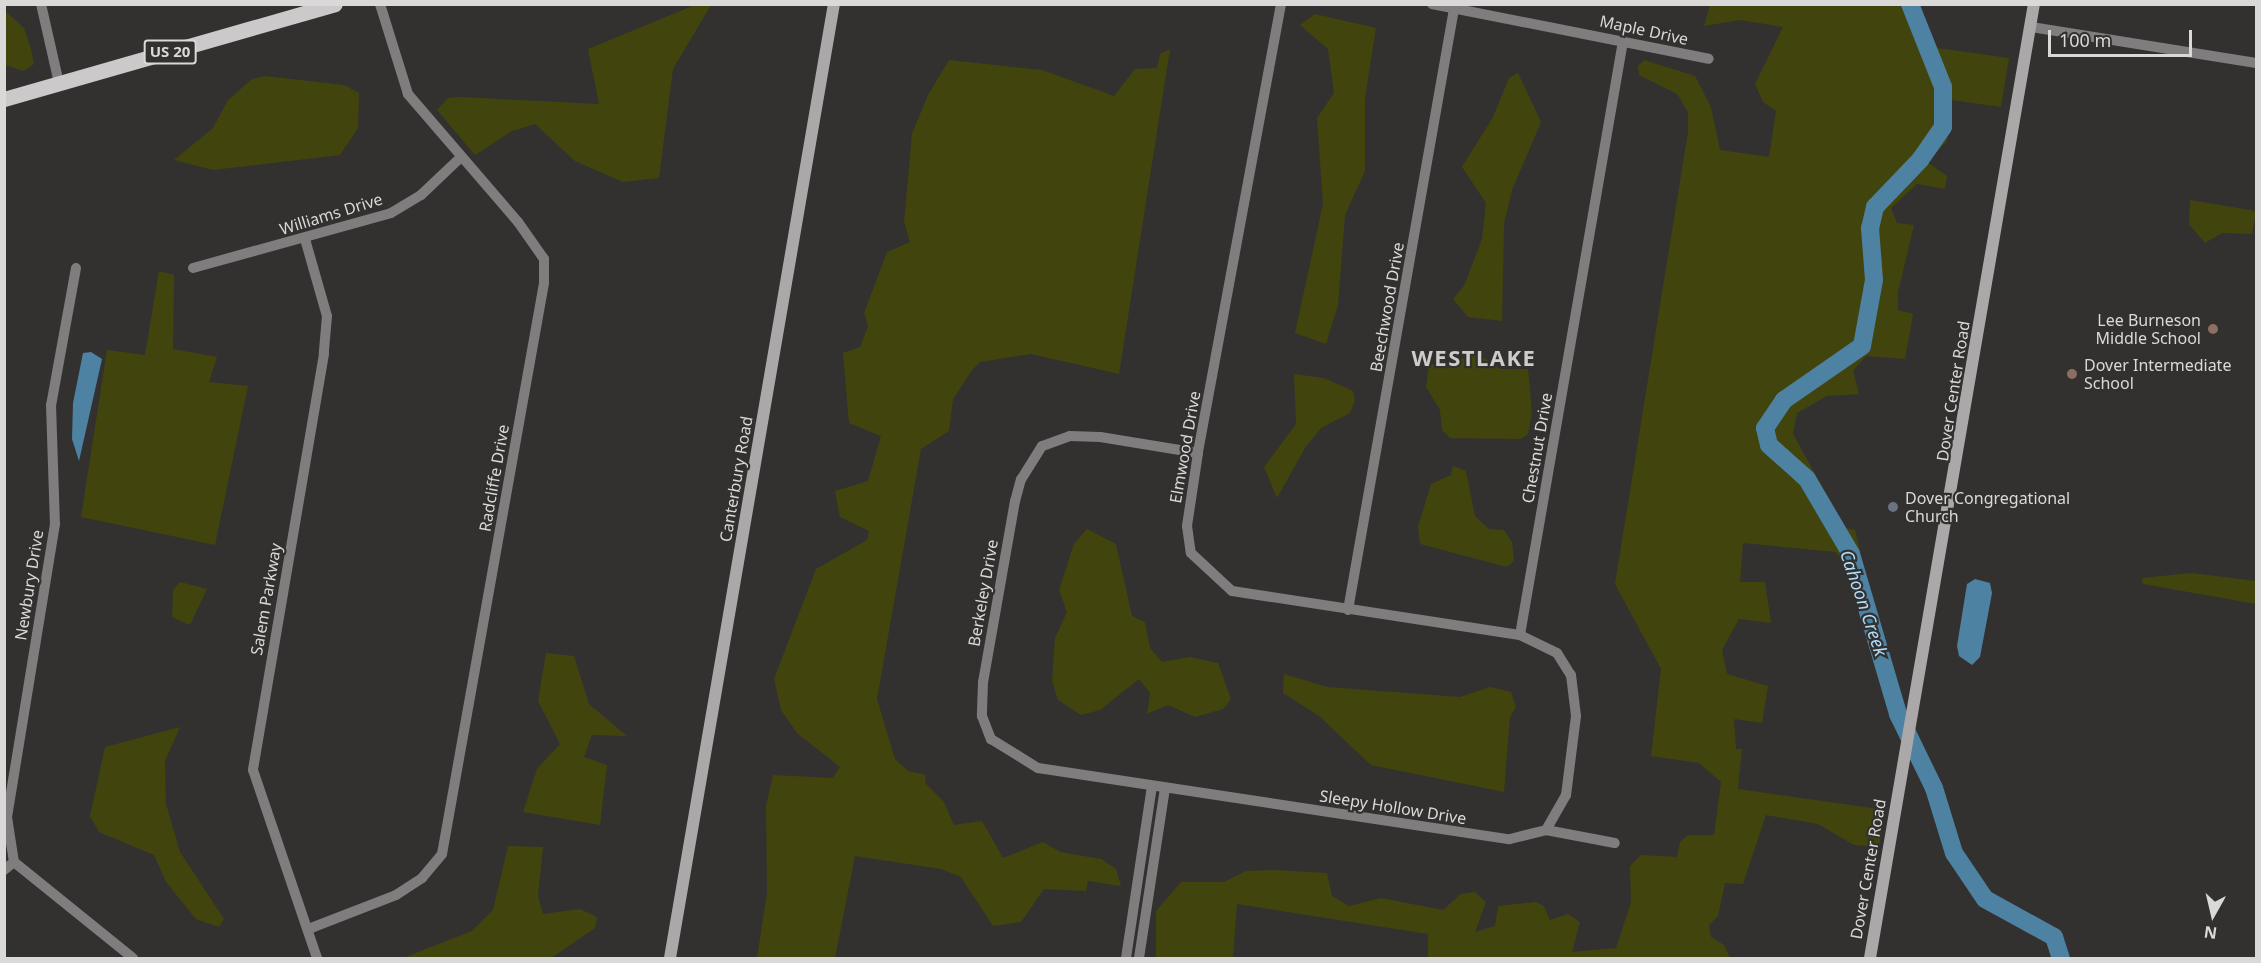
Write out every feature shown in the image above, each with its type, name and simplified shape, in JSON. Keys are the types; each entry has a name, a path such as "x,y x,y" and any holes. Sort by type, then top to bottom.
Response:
{"main road":[{"name":"US 20","path":"4,99 335,4"}],"street":[{"path":"41,4 59,83"},
{"name":"Radcliffe Drive","path":"311,928 396,895 422,878 442,854 544,283 544,259 408,94 380,4"},
{"name":"Canterbury Road","path":"670,958 834,4"},
{"name":"Elmwood Drive","path":"1281,4 1198,453 1187,526 1191,553 1209,573 1232,591 1520,635"},
{"name":"Maple Drive","path":"1432,4 1709,59"},
{"name":"Dover Center Road","path":"1869,958 2034,4"},
{"name":"Beechwood Drive","path":"1348,610 1454,9"},
{"path":"2031,27 2256,63"},
{"name":"Chestnut Drive","path":"1520,635 1623,41"},
{"name":"Williams Drive","path":"193,268 305,239 390,213 421,195 460,158"},
{"name":"Salem Parkway","path":"305,239 327,316 324,354 253,770 311,928 317,958"},
{"name":"Newbury Drive","path":"14,862 7,817 54,524 51,405 76,268"},
{"name":"Berkeley Drive","path":"1165,788 1018,760 991,739 982,716 983,682 1015,501 1021,478 1042,446 1070,436 1100,437 1198,453"},
{"path":"1520,635 1557,653 1571,675 1576,716 1566,795 1546,830"},
{"path":"1126,958 1152,786"},
{"path":"1139,958 1165,788"},
{"name":"Sleepy Hollow Drive","path":"1165,788 1510,839 1546,830 1615,843"},
{"path":"4,870 14,862 133,958"}],"green space":[{"path":"695,5 711,5 673,69 659,178 623,182 575,161 535,124 512,131 475,155 437,110 448,98 459,97 599,104 588,49"},
{"path":"1710,5 1917,5 1930,47 2009,58 2001,107 1952,100 1947,141 1927,162 1947,176 1945,189 1917,184 1891,208 1897,223 1914,225 1898,292 1898,310 1913,314 1905,359 1866,356 1853,371 1859,394 1827,396 1797,413 1793,434 1845,528 1855,530 1867,580 1850,579 1836,552 1743,543 1740,582 1765,582 1771,623 1739,619 1722,650 1727,674 1768,686 1762,723 1734,719 1736,749 1742,749 1738,789 1886,810 1879,847 1854,845 1818,824 1766,815 1743,884 1725,883 1718,916 1709,925 1711,937 1724,945 1730,958 1428,958 1428,934 1237,904 1233,958 1156,958 1156,911 1181,882 1224,882 1246,871 1273,870 1327,873 1332,896 1349,906 1381,898 1443,910 1461,894 1475,892 1486,902 1475,932 1495,926 1498,906 1536,902 1544,906 1550,920 1568,914 1580,922 1572,952 1616,948 1631,902 1630,866 1641,855 1677,857 1680,842 1688,835 1714,835 1721,782 1699,763 1651,756 1661,669 1615,584 1688,132 1688,112 1677,94 1639,75 1638,66 1644,60 1695,76 1711,107 1720,150 1769,157 1776,111 1763,102 1755,84 1783,27 1740,20 1704,26"},
{"path":"4,10 24,28 31,49 34,64 24,71 5,65"},
{"path":"1315,14 1376,28 1365,98 1365,171 1345,215 1338,305 1326,344 1295,333 1323,204 1317,118 1334,93 1328,49 1300,25"},
{"path":"1170,49 1119,374 1031,354 980,362 973,369 953,399 949,431 921,449 877,699 895,759 908,771 926,775 925,783 944,802 954,825 982,821 1003,858 1043,842 1060,852 1101,859 1116,869 1121,886 1088,881 1086,891 1044,889 1021,922 993,926 961,877 941,869 855,856 835,958 757,958 767,893 766,806 773,775 833,778 840,767 797,733 781,710 774,679 816,569 867,540 869,531 840,517 835,491 868,481 881,436 849,423 843,353 860,347 868,326 864,313 887,252 910,242 904,222 912,134 928,95 949,60 1042,70 1114,96 1135,69 1157,68 1160,54"},
{"path":"1518,73 1541,122 1512,190 1504,224 1502,321 1468,317 1453,299 1464,286 1482,239 1486,203 1462,167 1493,117 1509,78"},
{"path":"265,76 344,85 359,93 358,128 340,155 213,170 174,160 213,128 228,100 252,79"},
{"path":"2190,200 2256,211 2252,234 2222,233 2205,243 2189,224"},
{"path":"159,271 174,275 173,349 217,357 209,382 248,386 215,545 81,517 107,350 145,355"},
{"path":"1480,355 1500,369 1528,369 1532,412 1528,434 1521,439 1450,438 1442,430 1440,410 1426,387 1429,365"},
{"path":"1294,374 1324,378 1353,391 1355,401 1350,413 1321,428 1305,448 1277,498 1264,467 1296,424"},
{"path":"1453,466 1466,471 1475,516 1489,529 1504,530 1512,542 1514,561 1507,567 1420,544 1418,527 1431,484 1451,475"},
{"path":"1087,529 1116,544 1132,616 1145,622 1150,648 1162,662 1190,657 1218,663 1231,699 1223,709 1195,717 1168,705 1147,714 1150,693 1139,679 1100,710 1081,715 1058,700 1052,681 1055,638 1067,612 1059,590 1074,544"},
{"path":"2191,573 2256,581 2256,604 2143,584 2142,578"},
{"path":"180,582 207,589 190,625 172,617 173,590"},
{"path":"546,653 574,656 589,704 627,736 592,735 584,757 607,765 600,825 523,812 537,769 560,744 538,701"},
{"path":"1284,674 1327,687 1460,697 1490,687 1511,692 1516,707 1510,717 1504,792 1371,765 1319,716 1283,693"},
{"path":"180,727 165,761 166,804 180,852 224,919 219,927 196,919 166,882 154,855 99,832 90,816 105,747"},
{"path":"508,846 543,847 538,896 543,914 580,909 597,917 595,928 551,958 403,958 472,931 493,910"}],"water":[{"path":"91,352 102,359 79,461 72,439 73,403 83,353"},
{"path":"1975,579 1990,583 1992,593 1980,657 1972,665 1959,656 1957,646 1967,584"}],"waterway":[{"name":"Cahoon Creek","path":"1910,4 1943,87 1943,127 1920,160 1875,207 1870,228 1874,280 1862,346 1784,400 1765,428 1769,445 1807,479 1851,554 1898,714 1934,788 1954,853 1985,899 2054,937 2061,958"}],"place":[{"name":"Lee Burneson Middle School","path":"2213,329"},
{"name":"Dover Intermediate School","path":"2072,374"},
{"name":"Dover Congregational Church","path":"1893,507"}],"district":[{"name":"WESTLAKE","path":"1474,358"}]}
